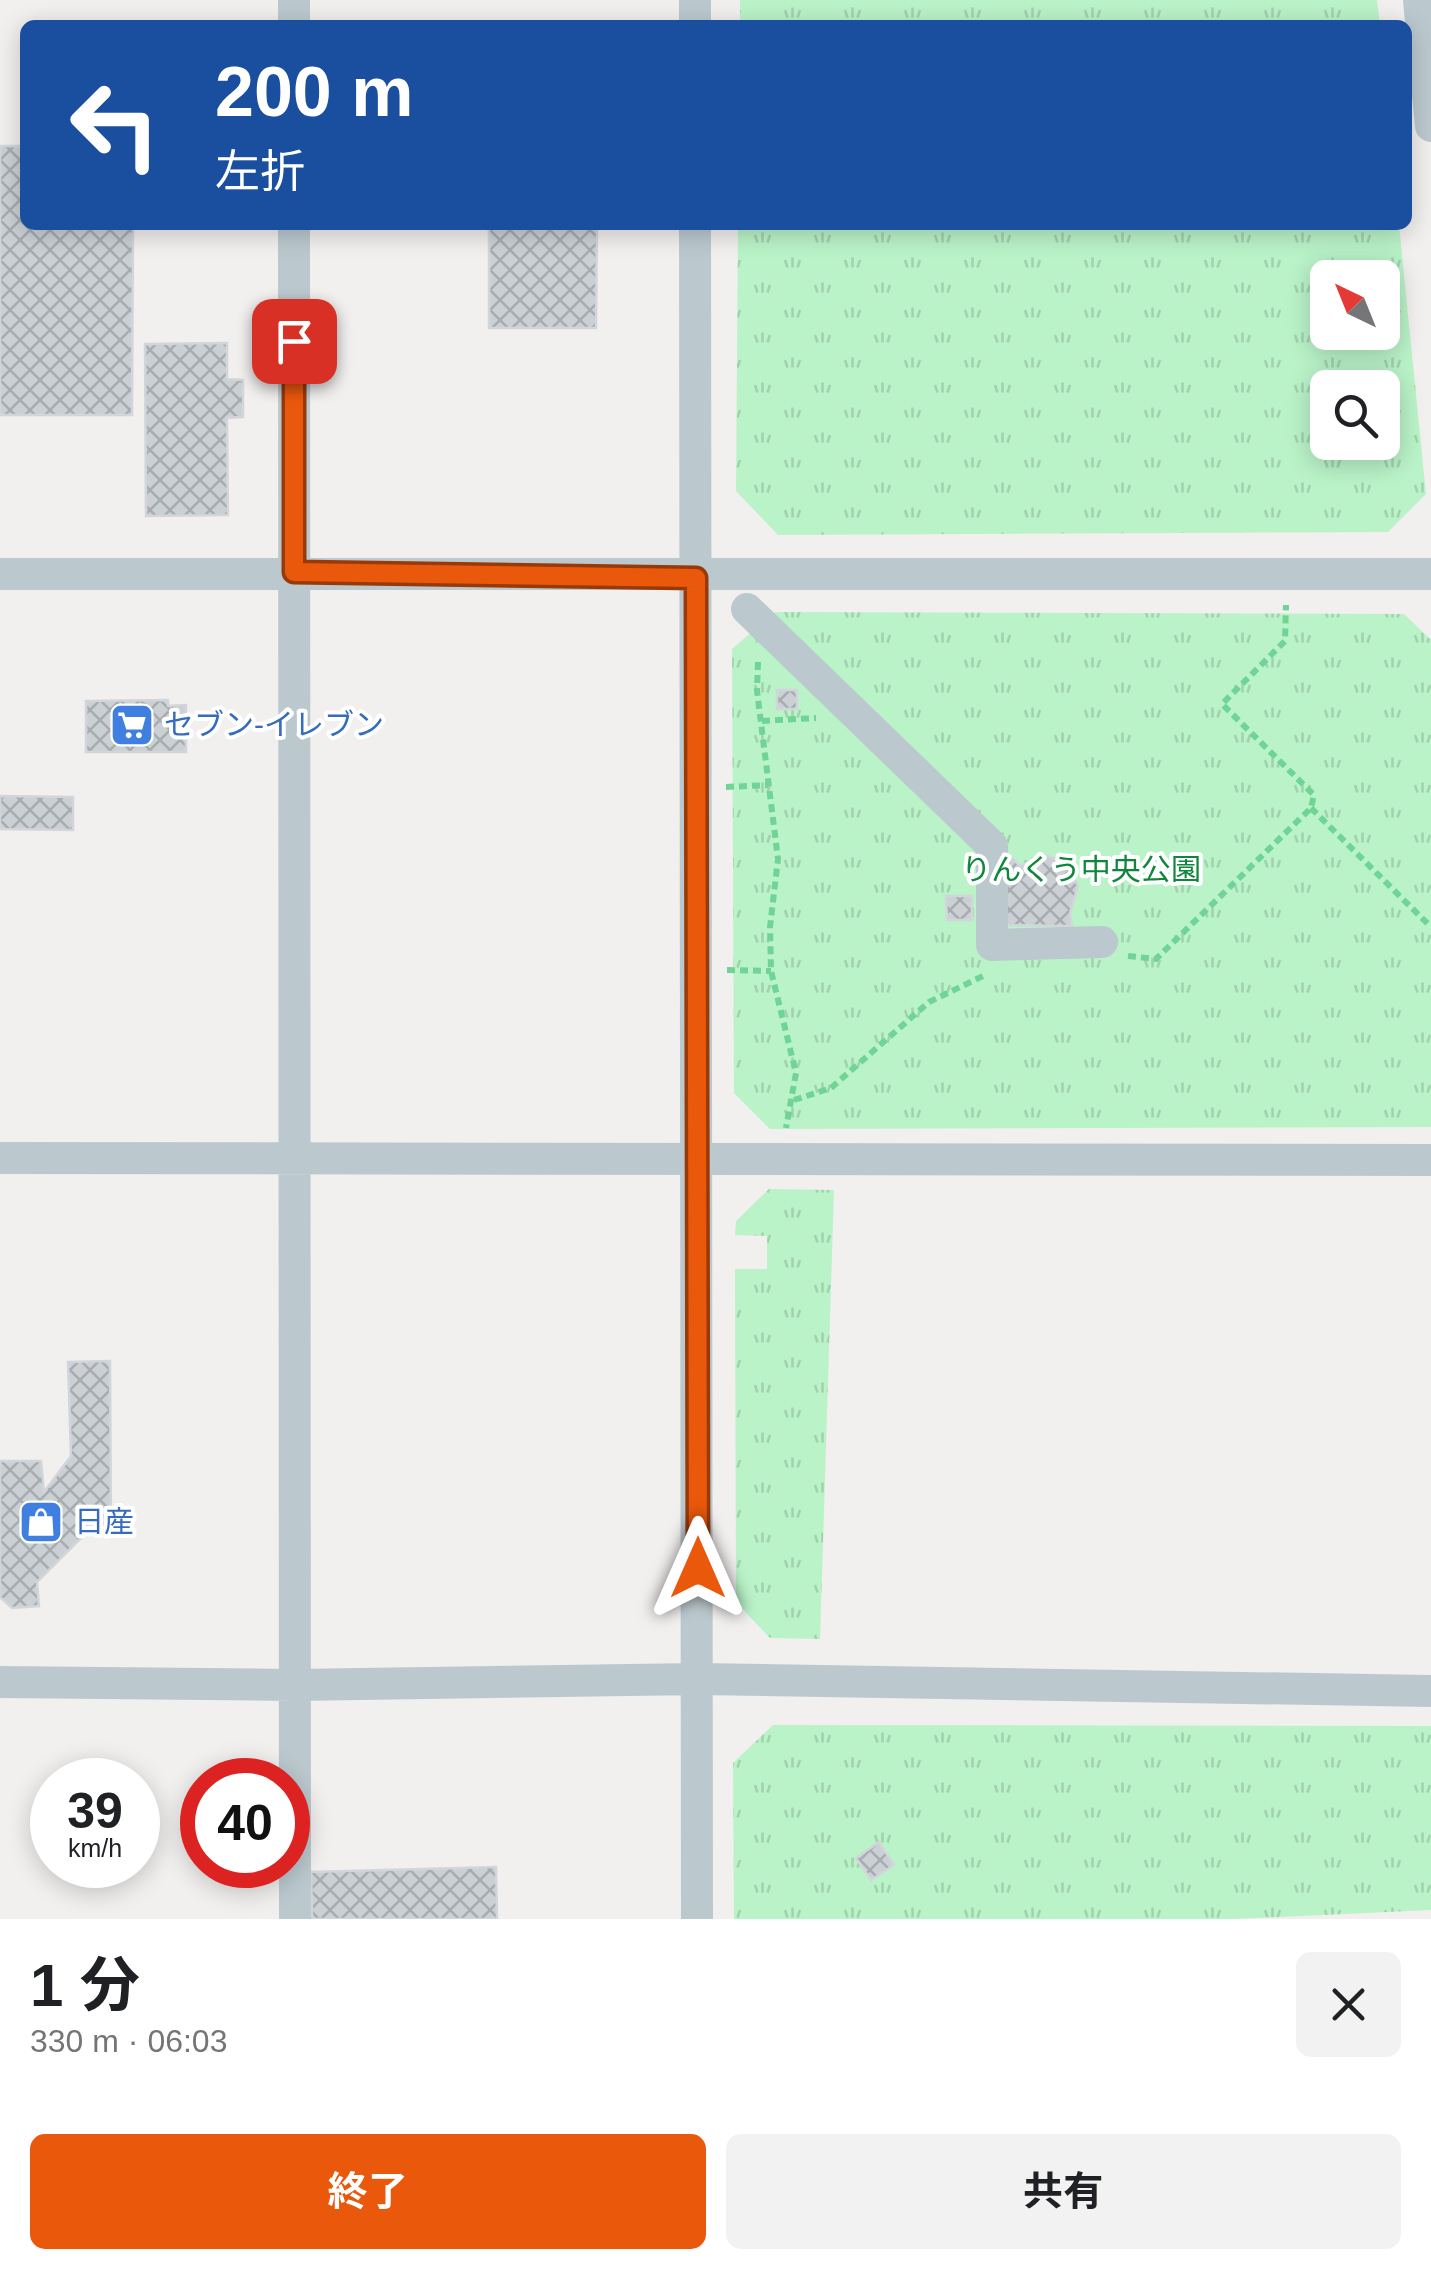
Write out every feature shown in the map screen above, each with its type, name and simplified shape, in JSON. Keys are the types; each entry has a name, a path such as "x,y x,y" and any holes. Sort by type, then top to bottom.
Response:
{"street":[{"path":"1419,0 1431,126"},
{"path":"294,230 294,1919"},
{"path":"696,230 696,1919"},
{"path":"0,574 294,572 696,578 1431,574"},
{"path":"746,609 992,846 992,945 1102,942"},
{"path":"0,1158 1431,1160"},
{"path":"0,1682 293,1685 698,1679 1431,1691"}],"path":[{"path":"1102,942 1116,954 1156,959 1311,808 1314,794 1222,704 1285,640 1286,605"},
{"path":"772,636 758,654 757,691 778,859 770,927 771,971 796,1073 786,1134 775,1134"},
{"path":"726,770 726,806"},
{"path":"726,787 768,785"},
{"path":"1311,808 1431,927"},
{"path":"794,1100 831,1088 929,1002 982,976 992,960 992,945"},
{"path":"726,952 726,988"},
{"path":"726,970 771,971"}],"green space":[{"path":"740,0 1377,0 1379,20 740,20"},
{"path":"738,230 1400,230 1426,494 1388,532 778,535 736,491"},
{"name":"りんくう中央公園","path":"775,612 1404,614 1431,640 1431,1127 770,1129 734,1093 732,649"},
{"path":"769,1189 834,1190 820,1639 770,1638 736,1602 735,1269 767,1269 767,1236 735,1235 736,1221"},
{"path":"773,1725 1431,1726 1431,1910 1235,1919 734,1919 733,1763"}],"building":[{"path":"0,146 20,146 20,230 133,230 132,415 0,415"},
{"path":"489,230 597,230 596,328 489,328"},
{"path":"227,343 227,379 243,380 243,417 227,418 228,515 146,516 145,344"},
{"path":"777,690 797,690 797,709 777,709"},
{"path":"168,700 168,706 186,705 186,752 86,752 86,701"},
{"path":"0,796 73,797 73,830 0,829"},
{"path":"1006,852 1020,866 1045,855 1067,863 1078,886 1070,913 1072,926 1003,925"},
{"path":"946,896 972,896 972,920 947,920"},
{"path":"110,1361 111,1532 87,1532 37,1582 39,1606 12,1608 0,1597 0,1461 41,1461 44,1492 71,1456 68,1362"},
{"path":"879,1842 894,1865 871,1880 856,1858"},
{"path":"496,1867 497,1919 312,1919 311,1872"}],"place":[{"name":"セブン-イレブン","path":"132,725"},
{"name":"日産","path":"41,1522"}],"route":[{"path":"294,341 294,572 696,578 698,1568"}]}
